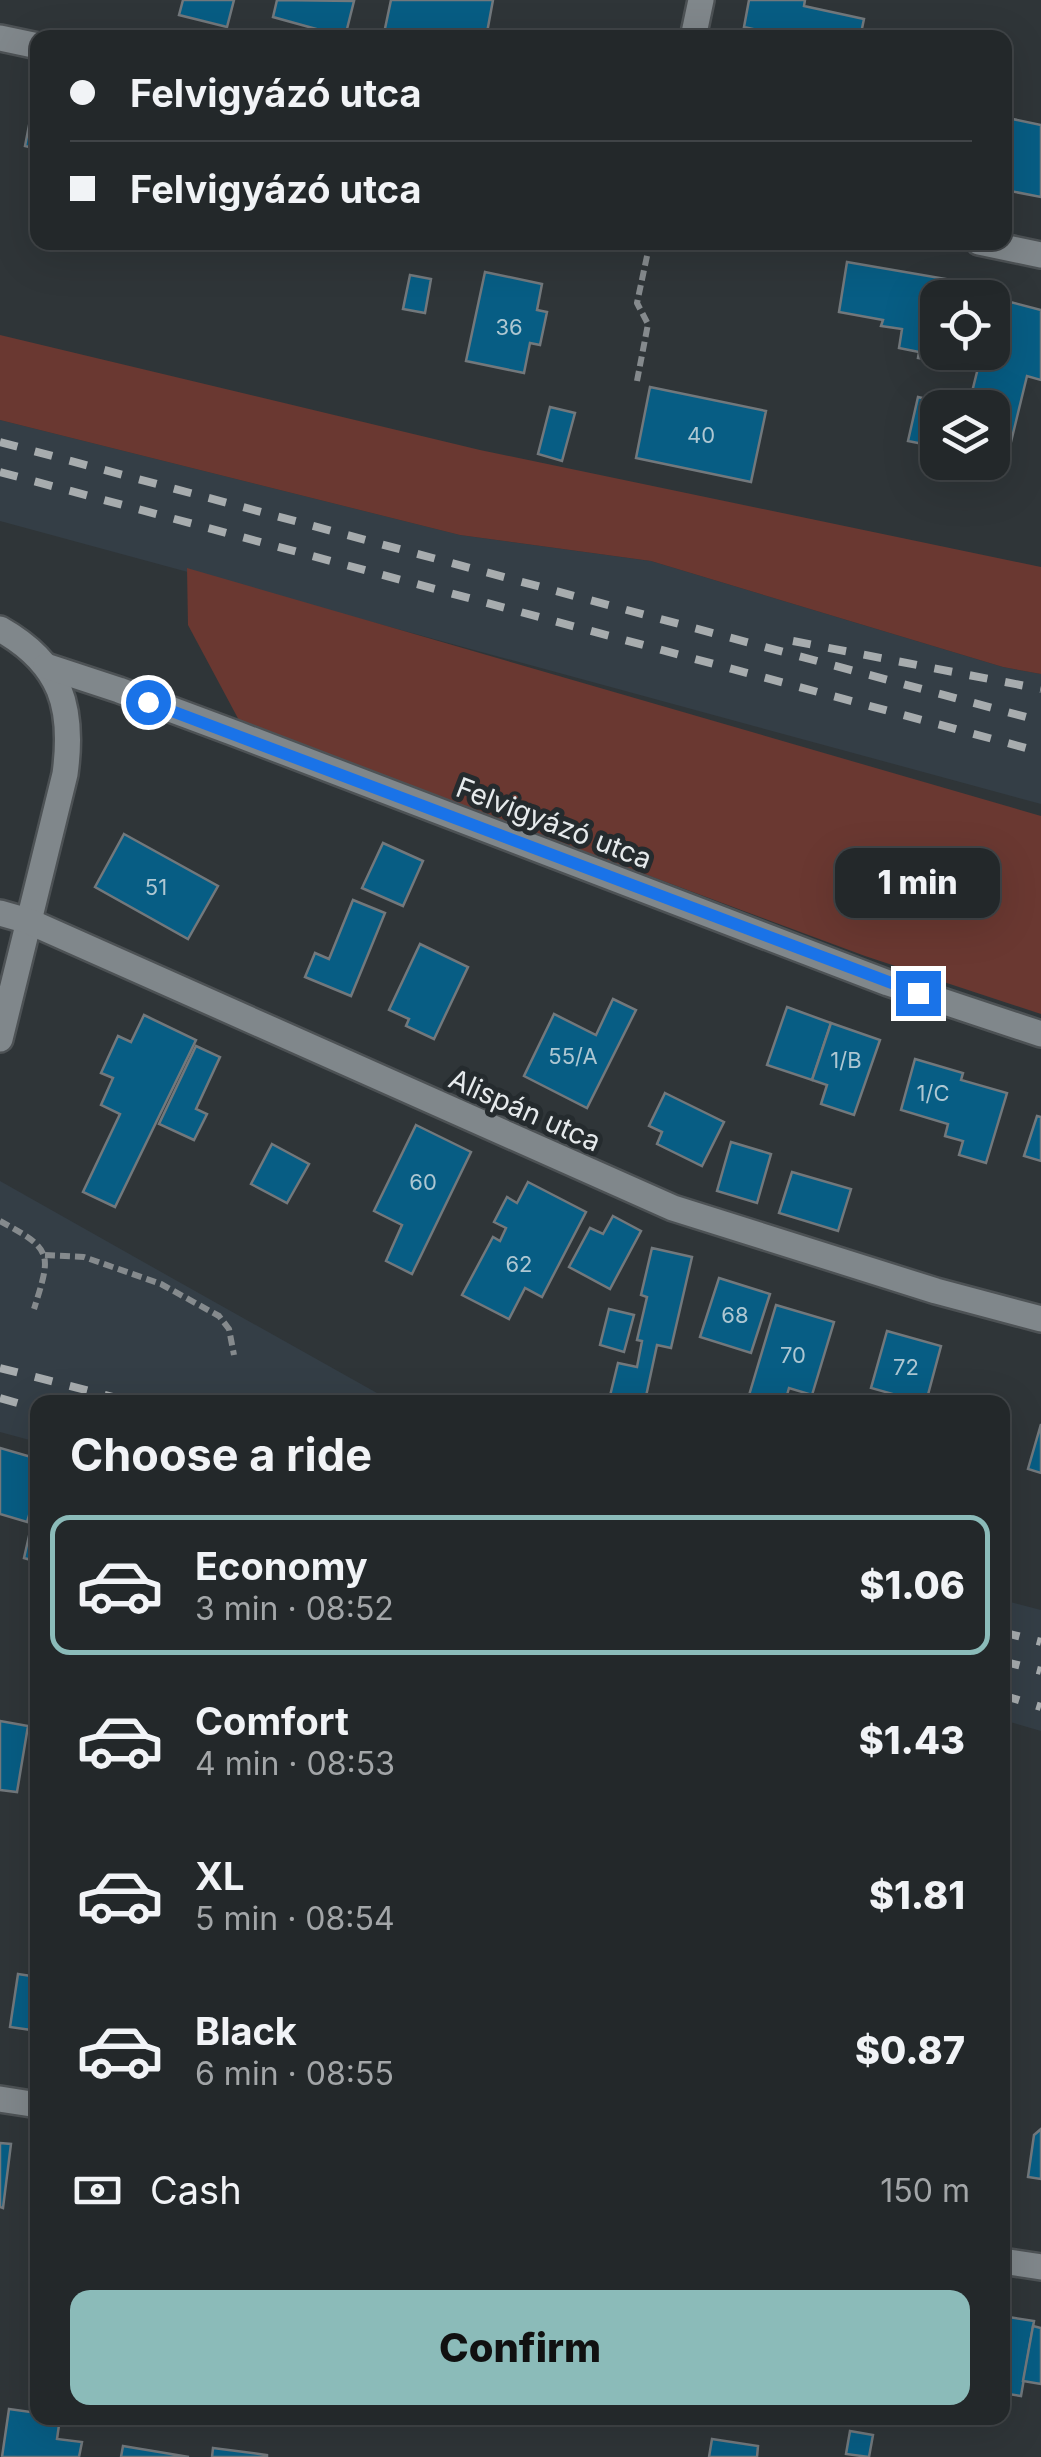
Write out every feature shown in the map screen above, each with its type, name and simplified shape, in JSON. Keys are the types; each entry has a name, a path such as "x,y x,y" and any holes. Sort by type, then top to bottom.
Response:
{"street":[{"path":"695,30 701,0"},
{"path":"0,38 30,44"},
{"path":"1012,249 1041,255"},
{"path":"0,630 46,666 62,693 69,746 0,1039"},
{"name":"Felvigyázó utca","path":"46,666 237,734 888,983 1041,1034"},
{"name":"Alispán utca","path":"0,912 28,921 672,1208 936,1291 1041,1319"},
{"path":"0,2099 30,2104"},
{"path":"1010,2262 1041,2268"}],"path":[{"path":"637,381 648,324 638,302 648,250"},
{"path":"0,1221 28,1236 45,1255 46,1270 34,1309"},
{"path":"45,1255 84,1256 161,1284 219,1316 230,1329 234,1355"}],"shaded area":[{"path":"0,335 480,450 1041,567 1041,674 1003,667 651,561 460,535 0,420"},
{"path":"0,420 460,535 651,561 1003,667 1041,674 1041,804 0,521"},
{"path":"187,568 1041,816 1041,1014 865,956 241,724 188,625"},
{"path":"0,1181 381,1395 30,1395 30,1440 0,1432"},
{"path":"1010,1602 1041,1610 1041,1731 1010,1722"}],"building":[{"path":"183,0 234,0 227,27 179,15"},
{"path":"277,0 354,1 347,30 320,30 273,17"},
{"path":"391,0 493,0 487,30 385,30"},
{"path":"749,0 805,0 804,6 864,19 862,30 744,27"},
{"path":"1012,119 1041,125 1041,197 1012,191"},
{"path":"30,120 30,147 25,146"},
{"path":"847,262 951,280 920,280 920,358 919,352 899,348 902,329 881,326 883,320 839,312"},
{"path":"485,272 542,284 537,310 547,312 540,345 530,343 524,373 466,361"},
{"path":"410,275 431,279 425,313 403,309"},
{"path":"1010,302 1041,310 1041,380 1027,376 1010,446 1010,390 972,390 978,370 1010,370"},
{"path":"650,387 766,411 751,482 636,458"},
{"path":"918,397 920,397 920,443 908,441"},
{"path":"550,407 575,413 562,461 538,454"},
{"path":"124,834 218,886 188,939 95,887"},
{"path":"383,843 423,861 403,906 362,888"},
{"path":"353,900 385,913 351,996 305,977 315,953 329,959"},
{"path":"420,944 468,967 434,1039 406,1026 409,1019 389,1010"},
{"path":"613,999 636,1010 587,1108 524,1076 554,1014 596,1035"},
{"path":"787,1007 831,1023 812,1080 767,1065"},
{"path":"144,1015 196,1040 115,1207 83,1192 120,1114 101,1105 113,1078 101,1073 118,1036 131,1042"},
{"path":"831,1023 880,1040 854,1115 821,1104 827,1085 812,1080"},
{"path":"196,1046 220,1057 196,1109 207,1114 194,1140 159,1124"},
{"path":"915,1059 963,1073 961,1080 1007,1093 986,1163 959,1155 963,1141 945,1136 948,1124 901,1110"},
{"path":"665,1093 724,1122 702,1166 657,1144 662,1132 649,1126"},
{"path":"1037,1116 1041,1117 1041,1161 1024,1156"},
{"path":"416,1125 471,1152 412,1274 386,1261 402,1225 374,1211"},
{"path":"731,1142 771,1154 757,1203 717,1191"},
{"path":"272,1144 309,1164 287,1203 251,1184"},
{"path":"792,1172 851,1189 838,1231 779,1213"},
{"path":"528,1182 586,1212 542,1297 525,1288 509,1319 462,1295 493,1237 500,1241 506,1228 494,1222 507,1197 517,1203"},
{"path":"613,1216 641,1231 610,1289 569,1267 590,1228 603,1234"},
{"path":"652,1248 692,1257 671,1348 657,1345 646,1395 610,1395 618,1363 637,1367 642,1341 637,1340 647,1297 641,1295"},
{"path":"719,1278 770,1294 751,1353 700,1337"},
{"path":"776,1305 834,1322 812,1395 789,1388 787,1395 749,1395"},
{"path":"609,1309 634,1315 624,1352 600,1345"},
{"path":"887,1331 941,1346 928,1395 896,1395 871,1388"},
{"path":"1041,1424 1041,1473 1028,1469"},
{"path":"0,1448 30,1457 30,1512 27,1522 0,1514"},
{"path":"30,1531 30,1560 24,1558"},
{"path":"0,1721 28,1726 17,1792 0,1790"},
{"path":"18,1974 30,1976 30,2030 10,2027"},
{"path":"1041,2129 1041,2179 1028,2177 1034,2135"},
{"path":"0,2143 11,2144 3,2208 0,2207"},
{"path":"1010,2317 1034,2321 1021,2396 1010,2394"},
{"path":"1033,2326 1041,2328 1041,2384 1023,2381"},
{"path":"9,2409 30,2412 30,2425 59,2425 57,2439 82,2442 79,2457 2,2457"},
{"path":"850,2431 873,2435 869,2457 846,2454"},
{"path":"712,2439 758,2446 757,2457 709,2457"},
{"path":"123,2446 189,2457 121,2457"},
{"path":"213,2448 267,2455 267,2457 212,2457"}],"railway":[{"path":"0,442 1041,721"},
{"path":"0,472 1041,752"},
{"path":"793,641 1041,689"},
{"path":"0,1368 105,1395"},
{"path":"0,1398 30,1407"},
{"path":"1010,1634 1041,1642"},
{"path":"1010,1663 1041,1671"},
{"path":"1010,1697 1041,1707"}],"route":[{"path":"148,702 918,993"}]}
